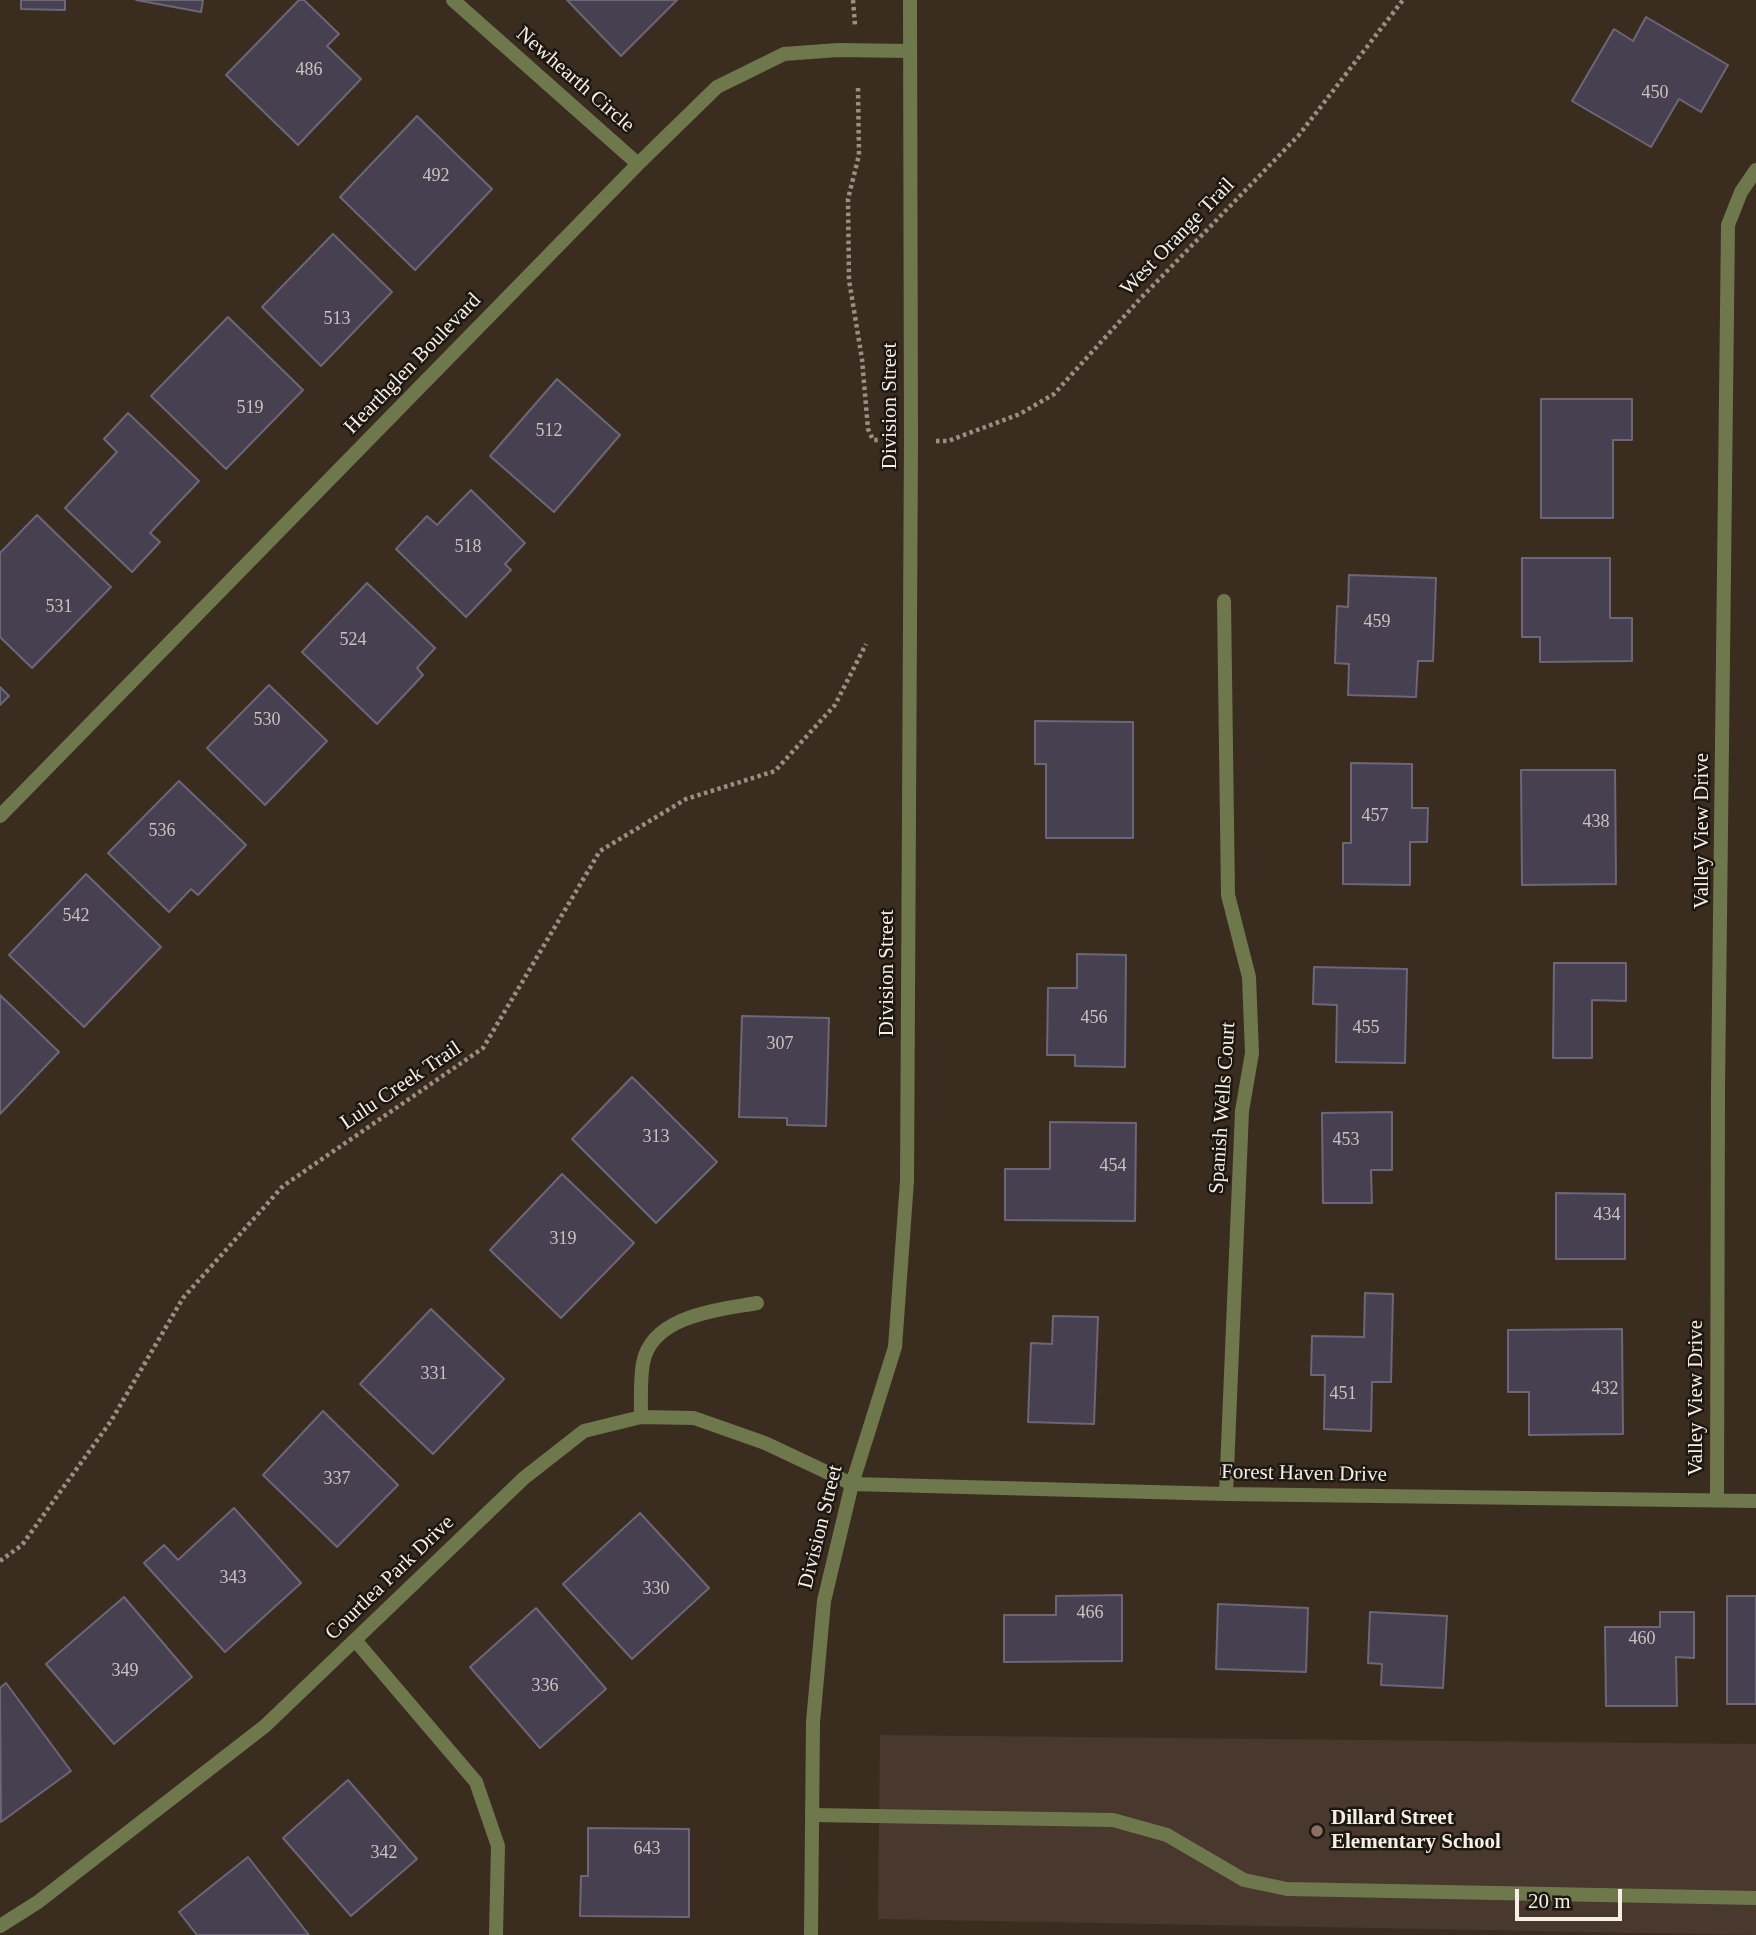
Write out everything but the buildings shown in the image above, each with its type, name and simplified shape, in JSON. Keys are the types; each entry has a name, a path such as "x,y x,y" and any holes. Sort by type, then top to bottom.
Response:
{"street":[{"name":"Newhearth Circle","path":"453,0 638,163"},
{"name":"Division Street","path":"811,1935 813,1721 824,1601 852,1484 895,1347 907,1181 910,0"},
{"name":"Hearthglen Boulevard","path":"0,817 638,163 717,87 784,54 838,50 910,51"},
{"name":"Valley View Drive","path":"1717,1500 1718,1089 1728,225 1741,192 1756,170"},
{"name":"Spanish Wells Court","path":"1224,601 1228,895 1249,977 1252,1053 1242,1111 1226,1494"},
{"path":"641,1418 643,1360 658,1336 691,1315 757,1303"},
{"name":"Courtlea Park Drive","path":"0,1926 37,1902 265,1726 524,1478 584,1431 641,1418 694,1418 765,1443 852,1484"},
{"name":"Forest Haven Drive","path":"852,1484 1226,1494 1756,1501"},
{"path":"355,1640 476,1782 498,1846 496,1935"},
{"path":"812,1815 1113,1820 1167,1835 1244,1880 1287,1889 1756,1898"}],"path":[{"path":"853,0 855,25"},
{"name":"West Orange Trail","path":"935,440 948,441 1020,414 1054,394 1139,300 1299,135 1403,0"},
{"path":"858,88 859,155 848,199 849,280 862,359 868,429 873,440 881,440"},
{"name":"Lulu Creek Trail","path":"0,1561 22,1545 111,1421 183,1298 283,1186 483,1048 600,851 686,799 775,771 835,705 866,644"}],"shaded area":[{"name":"Dillard Street Elementary School","path":"880,1735 1756,1744 1756,1935 878,1919"}],"place":[{"name":"Dillard Street Elementary School","path":"1317,1831"}]}
